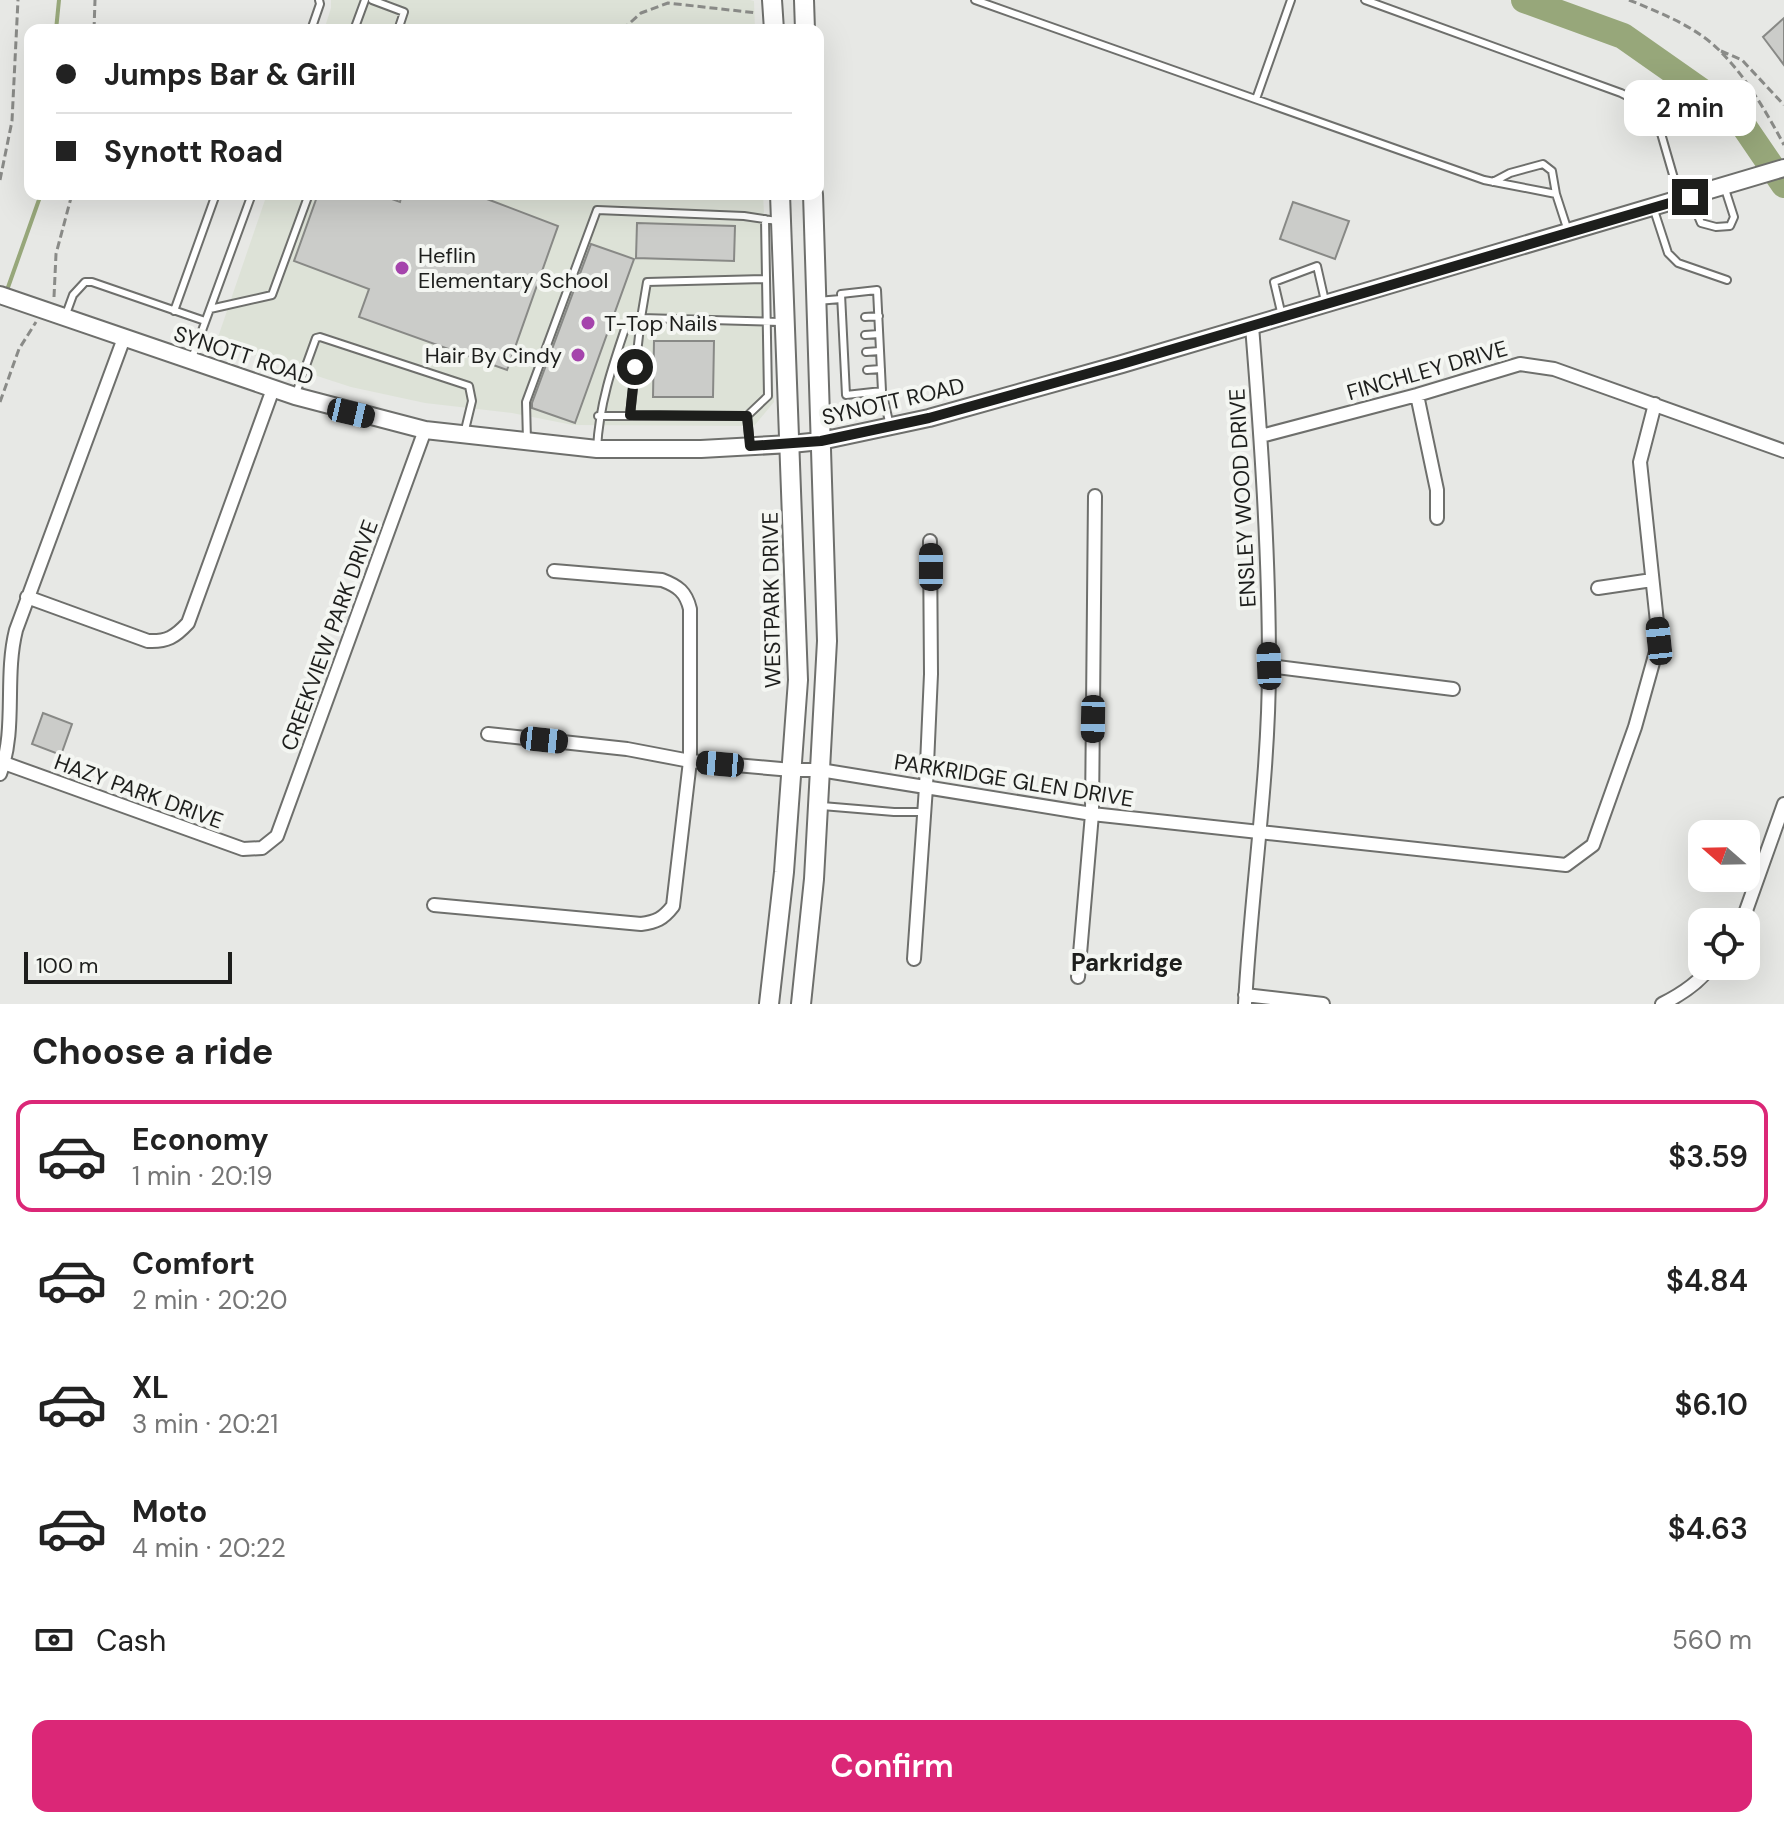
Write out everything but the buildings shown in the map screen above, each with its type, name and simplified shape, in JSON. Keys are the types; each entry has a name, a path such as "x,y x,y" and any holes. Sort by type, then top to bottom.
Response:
{"main road":[{"path":"804,0 805,24"},
{"name":"WESTPARK DRIVE","path":"769,1004 784,872 798,680 791,444 776,322 773,220 778,200"},
{"path":"801,1004 809,938 827,641 813,200"},
{"path":"773,220 814,221"}],"street":[{"name":"SYNOTT ROAD","path":"0,295 295,396 425,430 597,449 701,449 791,444 821,441 989,401 1784,168"},
{"name":"ENSLEY WOOD DRIVE","path":"1245,1000 1262,833 1269,666 1261,436 1252,326"},
{"path":"2,769 9,723 10,654 27,597 124,338"},
{"name":"FINCHLEY DRIVE","path":"1261,436 1520,364 1554,369 1784,451"},
{"path":"27,597 148,641 160,642 175,637 188,623 273,389"},
{"path":"1417,395 1437,490 1437,518"},
{"name":"PARKRIDGE GLEN DRIVE","path":"488,734 627,749 690,761 820,770 1092,814 1566,865 1593,845 1635,727 1659,641 1640,462 1655,404"},
{"name":"CREEKVIEW PARK DRIVE","path":"262,848 277,836 425,430"},
{"path":"1078,977 1092,814 1095,496"},
{"path":"914,959 931,674 930,541"},
{"path":"434,905 641,924 656,922 673,906 690,761 690,609 686,595 662,580 554,571"},
{"path":"1598,588 1652,580"},
{"path":"1269,666 1453,689"},
{"name":"HAZY PARK DRIVE","path":"2,769 243,849 262,848"},
{"path":"1747,908 1784,804"},
{"path":"1662,1004 1696,980"},
{"path":"1245,1000 1323,1004"}],"lane":[{"path":"315,24 319,0"},
{"path":"356,24 365,0"},
{"path":"372,0 404,12 400,24"},
{"path":"975,0 1493,182 1556,194"},
{"path":"1256,99 1291,0"},
{"path":"1365,0 1639,102 1651,111 1658,123 1685,198 1701,223 1716,227 1730,226 1734,217 1732,184"},
{"path":"1493,182 1510,173 1543,164 1552,171 1568,231"},
{"path":"174,311 214,200"},
{"path":"190,362 250,200"},
{"path":"210,309 272,295 307,200"},
{"path":"1653,207 1668,253 1678,263 1727,280"},
{"path":"527,442 526,402 597,210 773,220 765,279 776,322 768,396 747,416 598,416"},
{"path":"1282,316 1274,282 1317,266 1326,304"},
{"path":"630,415 647,282 765,279"},
{"path":"65,318 73,295 85,282 205,321"},
{"path":"882,391 846,395 849,372 846,318 841,294 877,290 882,391 890,426"},
{"path":"817,301 841,299"},
{"path":"865,317 879,316"},
{"path":"597,449 598,416 604,390 626,326 641,318 776,322"},
{"path":"865,335 879,334"},
{"path":"295,396 316,338 320,337 469,386 472,401 464,434"},
{"path":"866,352 880,351"},
{"path":"867,370 881,369"},
{"path":"747,416 750,446"},
{"path":"818,806 925,812"}],"path":[{"path":"0,180 12,121 18,0"},
{"path":"94,24 95,0"},
{"path":"1629,0 1673,20 1721,51 1742,60 1784,105"},
{"path":"629,24 641,13 668,3 773,15"},
{"path":"1721,51 1756,98 1784,145"}],"shaded area":[{"path":"331,0 750,0 754,1 755,24 326,24"},
{"path":"265,200 763,200 774,402 754,426 573,425 512,413 425,403 351,387 216,343"}],"waterway":[{"path":"57,24 59,0"},
{"path":"1524,0 1623,36 1737,116 1784,185"},
{"path":"6,293 39,200"}],"place":[{"name":"Heflin Elementary School","path":"402,268"},
{"name":"T-Top Nails","path":"588,323"},
{"name":"Hair By Cindy","path":"578,355"}],"district":[{"name":"Parkridge","path":"1127,963"}],"route":[{"path":"635,367 630,415 747,416 750,446 821,441 929,418 1094,372 1690,197"}]}
